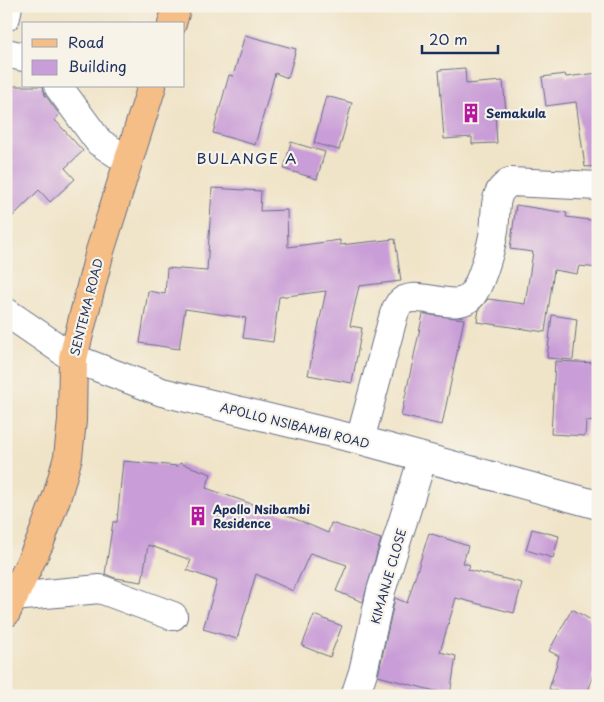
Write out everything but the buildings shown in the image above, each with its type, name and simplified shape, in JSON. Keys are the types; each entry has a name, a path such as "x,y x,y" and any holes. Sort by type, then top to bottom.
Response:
{"main road":[{"path":"173,22 177,6"},
{"name":"SENTEMA ROAD","path":"10,605 47,524 68,457 72,421 73,358 100,251 151,88"}],"street":[{"path":"6,17 8,6"},
{"path":"6,53 22,57"},
{"path":"59,88 99,142 128,161"},
{"path":"360,440 394,314 399,304 413,298 448,303 466,301 474,293 494,232 497,196 500,189 510,182 598,186"},
{"name":"APOLLO NSIBAMBI ROAD","path":"6,312 73,358 162,392 360,440 598,505"},
{"name":"KIMANJE CLOSE","path":"355,696 363,672 381,591 423,457"},
{"path":"10,605 100,589 173,616"}],"place":[{"name":"Semakula","path":"471,113"},
{"name":"Apollo Nsibambi Residence","path":"198,516"}],"district":[{"name":"BULANGE A","path":"247,157"}]}
